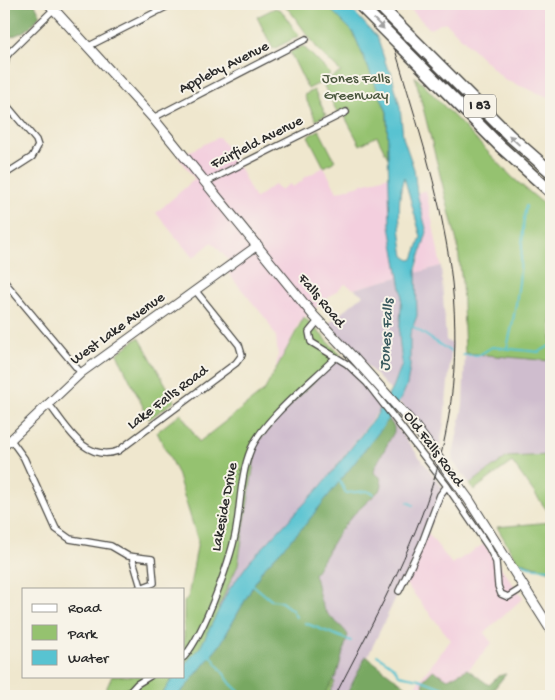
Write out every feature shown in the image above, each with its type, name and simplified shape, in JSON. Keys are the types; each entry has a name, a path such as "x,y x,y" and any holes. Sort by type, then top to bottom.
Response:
{"highway":[{"name":"I 83","path":"359,4 506,151 551,192"},
{"name":"I 83","path":"378,4 510,136 551,172"}],"main road":[{"name":"Falls Road","path":"51,6 153,118 318,321 414,425 469,500 551,630"}],"street":[{"path":"89,46 172,4"},
{"path":"548,4 551,8"},
{"path":"4,74 6,57 51,6"},
{"name":"Appleby Avenue","path":"153,118 306,40"},
{"path":"4,102 36,140 38,146 35,154 4,174"},
{"name":"Fairfield Avenue","path":"206,182 346,112"},
{"name":"West Lake Avenue","path":"4,446 48,402 81,373 258,246"},
{"path":"4,281 81,373"},
{"name":"Lake Falls Road","path":"48,402 83,446 96,454 110,454 123,448 236,363 242,355 239,345 195,290"},
{"name":"Old Falls Road","path":"318,321 309,332 311,342 353,368 447,486 493,556 498,570 498,586 502,594 508,596 524,587"},
{"name":"Lakeside Drive","path":"185,655 201,630 231,550 237,524 244,470 253,445 273,420 336,357"},
{"path":"11,440 24,458 56,529 70,539 111,546 132,557 152,559 154,583 140,588 132,557"},
{"path":"399,591 422,543 440,495 447,486"},
{"path":"126,696 137,684 147,678"}],"shaded area":[{"path":"405,4 551,4 551,98 505,80 445,22 430,29"},
{"path":"219,137 233,155 255,199 275,184 280,190 290,184 292,187 324,167 337,192 389,176 390,226 399,277 354,289 345,284 300,321 275,372 278,355 276,337 267,320 222,266 229,261 212,242 193,258 156,213 195,179 178,157"},
{"path":"426,190 441,266 416,273 427,232 417,193"},
{"path":"441,266 446,340 452,344 439,451 399,402 410,367 410,334 417,293 416,273"},
{"path":"399,277 402,294 399,336 402,364 391,391 328,324 363,295 354,289"},
{"path":"465,353 551,361 551,455 507,457 470,484 452,460 463,405"},
{"path":"341,355 382,406 322,485 228,591 220,609 217,608 238,565 257,443 283,412"},
{"path":"389,417 446,492 349,696 328,696 334,682 233,618"},
{"path":"427,532 452,564 484,544 523,598 484,633 492,643 469,669 418,696 411,691 451,640 405,583"}],"green space":[{"path":"4,4 35,4 40,14 25,31 4,38"},
{"path":"281,4 325,4 353,32 387,112 388,158 377,136 360,145 345,117 350,111 350,107 337,112 322,82 308,89 290,52 303,46 330,73 326,80 341,72 320,52 290,11"},
{"path":"275,8 281,10 299,36 273,49 257,17"},
{"path":"415,76 513,178 551,210 551,361 465,353 462,282 457,242"},
{"name":"Jones Falls Greenway","path":"314,90 326,115 316,120 304,95"},
{"name":"Jones Falls Greenway","path":"319,130 335,161 324,167 308,136"},
{"path":"304,317 341,355 283,412 257,443 238,565 218,608 335,682 328,696 103,696 111,678 185,678 185,601 188,597 198,541 177,473 157,432 181,413 199,442 264,391"},
{"path":"139,337 175,401 149,419 117,354"},
{"path":"388,418 394,427 394,432 375,467 374,473 380,477 381,489 354,514 339,532 314,574 323,608 348,635 337,674 324,696 178,696 220,645 262,570 305,525"},
{"path":"551,455 551,516 512,462 474,490 470,484 507,457"},
{"path":"551,522 551,571 517,561 497,527"},
{"path":"366,656 418,696 346,696"},
{"path":"467,669 489,685 498,676 506,674 490,694 492,696 418,696 424,691 423,680 433,670 448,679"}],"water":[{"name":"Jones Falls","path":"325,4 347,4 377,37 387,67 391,72 400,107 403,137 414,169 417,193 427,232 416,269 417,316 410,334 410,367 407,385 402,397 383,427 305,525 262,570 220,645 178,696 161,696 173,678 185,678 185,664 201,646 228,591 250,561 322,485 376,416 394,385 402,364 399,336 402,294 390,226 387,112 353,32","holes":["404,177 421,237 413,259 410,260 404,256 400,227 399,206"]}],"waterway":[{"path":"4,24 10,4"},
{"path":"507,348 518,294 526,206"},
{"path":"412,326 451,352"},
{"path":"463,355 479,355 492,347 539,352 551,345"},
{"path":"339,480 346,493 367,491 374,494"},
{"path":"408,502 413,505"},
{"path":"520,563 535,568 551,569"},
{"path":"252,584 271,600 280,601 292,610 296,617"},
{"path":"305,623 351,641"},
{"path":"210,654 231,684 244,696"},
{"path":"377,655 394,667 399,675 419,679 464,696"}],"tram line":[{"path":"335,696 391,586 427,502 443,445 453,387 455,328 446,241 425,151 382,4"}]}
